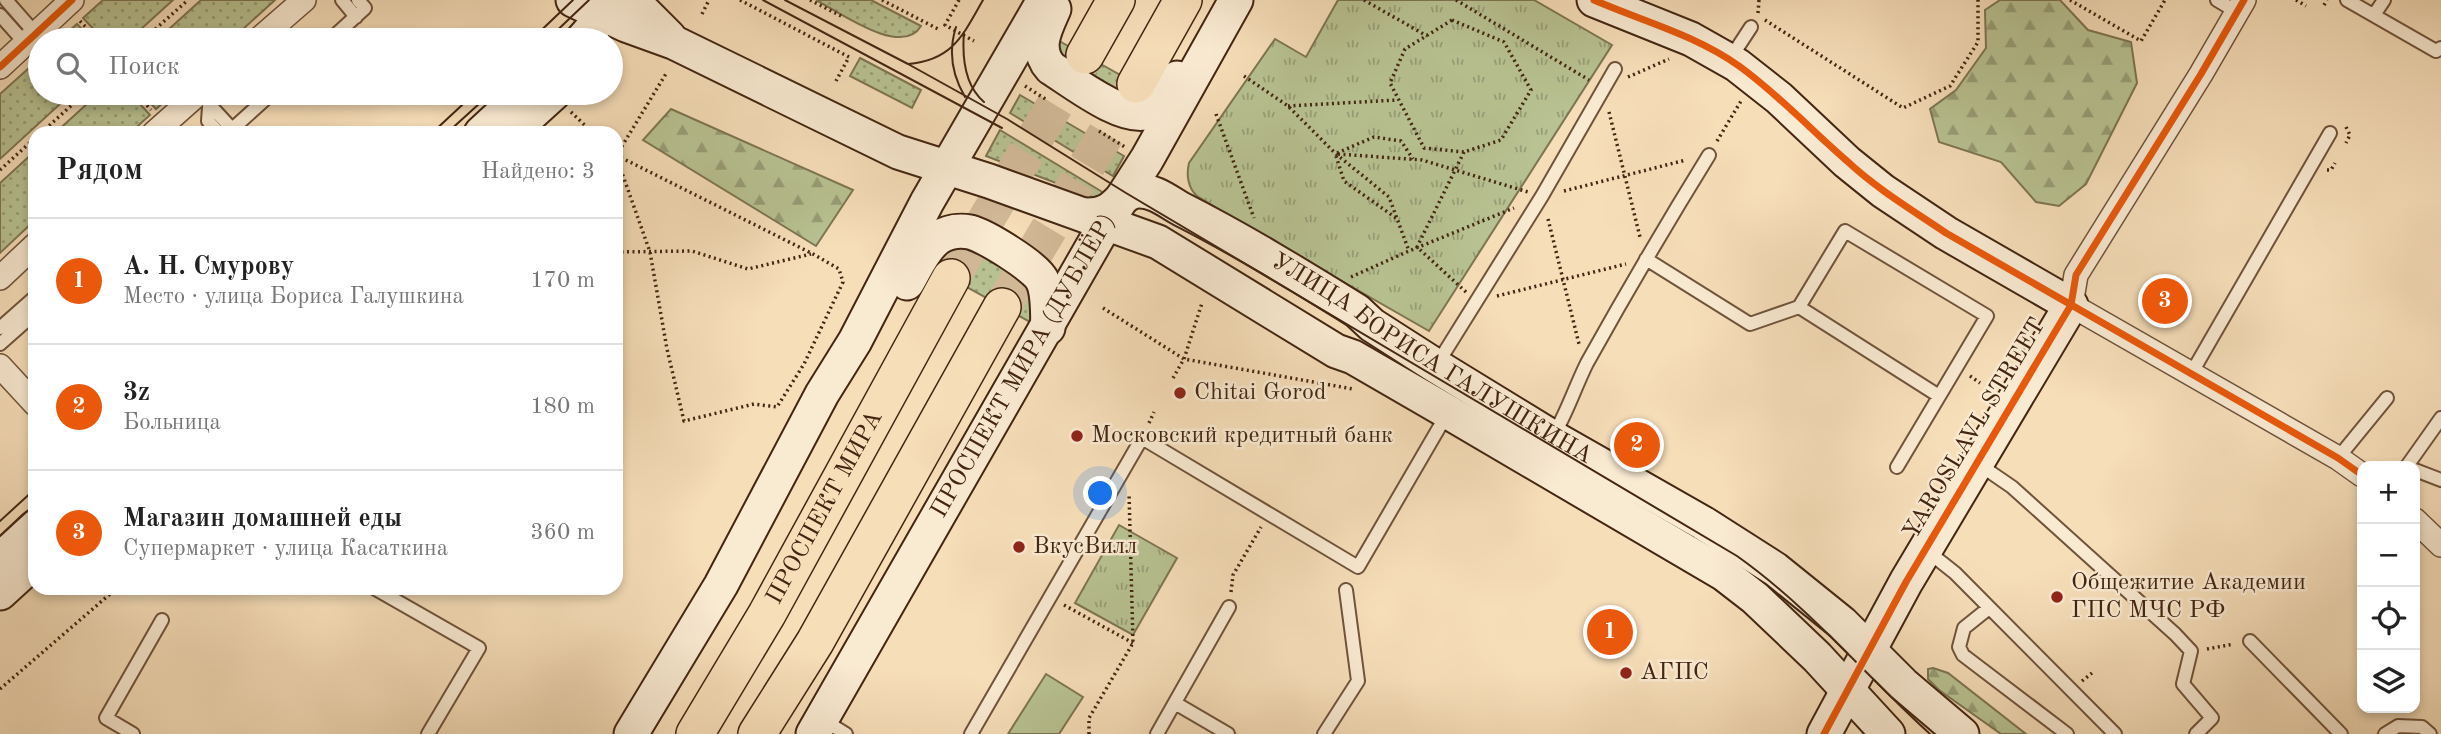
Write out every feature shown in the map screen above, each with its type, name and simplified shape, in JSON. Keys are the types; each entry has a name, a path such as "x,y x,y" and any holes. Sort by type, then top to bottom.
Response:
{"main road":[{"path":"573,0 616,18 670,57 898,152 1105,213"},
{"path":"631,734 721,585 822,394 855,341 927,202 1044,0"},
{"path":"1057,0 1042,36 1044,60 1051,68 1128,112 1150,112 1158,105 1185,68 1217,33"},
{"path":"1085,55 1116,0"},
{"path":"1136,84 1183,0"},
{"name":"ПРОСПЕКТ МИРА (ДУБЛЁР)","path":"827,729 1048,328 1105,213 1147,159 1236,0"},
{"path":"1594,0 1691,39 1729,60 1779,98 1847,162 1883,191 1956,239 2071,305"},
{"path":"489,126 512,105"},
{"path":"522,126 557,105"},
{"path":"1147,159 1146,173 1150,185 1178,207"},
{"name":"УЛИЦА БОРИСА ГАЛУШКИНА","path":"1888,734 1816,657 1755,598 1724,574 1353,357 1336,351 1158,242 1105,213 1135,191 1148,192 1165,198 1227,231 1357,311 1372,325 1436,366 1703,523 1775,569 1842,622 1903,684 1962,734"},
{"path":"855,341 895,298 929,246 942,236 960,232 978,235 1027,263 1035,271 1046,291 1048,328"},
{"name":"ПРОСПЕКТ МИРА","path":"695,734 767,614 951,278"},
{"name":"YAROSLAVL STREET","path":"1824,734 1926,549 2071,305"},
{"path":"757,734 815,642 1002,307"},
{"path":"0,560 28,534"},
{"path":"0,593 28,567"}],"street":[{"path":"272,28 304,0"},
{"name":"YAROSLAVL STREET","path":"2071,305 2076,275 2233,4"},
{"path":"45,28 74,9"},
{"path":"0,67 28,40"},
{"path":"156,125 192,105"},
{"path":"0,278 28,252"},
{"path":"2071,305 2357,471"},
{"path":"0,366 28,396"},
{"path":"1448,412 1466,384"},
{"path":"2419,524 2441,545"}],"lane":[{"path":"6,0 28,35"},
{"path":"341,28 360,8 342,0"},
{"path":"2347,0 2436,51 2441,48"},
{"path":"2374,15 2384,0"},
{"path":"0,15 28,36"},
{"path":"1729,60 1751,27"},
{"path":"1436,366 1542,196 1615,69"},
{"path":"212,105 228,126"},
{"path":"234,126 258,105"},
{"path":"2191,374 2330,133"},
{"path":"1552,436 1562,420 1585,367 1709,155"},
{"path":"1646,259 1750,324 1799,307 1845,231 1987,316 1897,467"},
{"path":"0,328 28,303"},
{"path":"1799,307 1940,396"},
{"path":"0,344 28,319"},
{"path":"2338,458 2387,398"},
{"path":"971,734 1142,438 1269,513 1356,572 1448,412"},
{"path":"2411,461 2441,418"},
{"path":"1977,463 2012,487 2191,651 2183,684 2212,718 2196,734"},
{"path":"2420,472 2441,480"},
{"path":"1926,549 1955,573 2115,734"},
{"path":"1324,734 1358,681 1346,590"},
{"path":"386,595 479,648 428,734"},
{"path":"1157,734 1229,607"},
{"path":"1989,608 1964,628 1959,647 1963,655 2067,734"},
{"path":"133,734 106,718 162,620"},
{"path":"2250,641 2341,734"},
{"path":"1175,703 1228,734"},
{"path":"2385,734 2398,726 2422,727 2430,734"}],"path":[{"path":"156,28 188,0"},
{"path":"702,14 709,0"},
{"path":"740,0 849,57 836,81"},
{"path":"810,0 841,16"},
{"path":"881,0 940,30"},
{"path":"959,0 945,25 974,41"},
{"path":"1364,0 1427,36"},
{"path":"1759,0 1758,15 1903,108 1950,86 1978,42 1978,0"},
{"path":"2070,0 2141,41 2165,0"},
{"path":"2296,0 2306,6"},
{"path":"2324,5 2327,0"},
{"path":"74,9 89,28"},
{"path":"1452,20 1504,42 1531,90 1502,141 1464,152 1424,148 1391,83 1405,49 1427,36 1452,20"},
{"path":"1504,42 1509,32"},
{"path":"623,143 670,57"},
{"path":"1244,76 1288,106 1336,154 1389,197 1409,250"},
{"path":"1416,247 1477,301 1646,259 1603,88"},
{"path":"1288,106 1398,100"},
{"path":"1346,279 1416,247 1542,196 1709,155 1741,101"},
{"path":"49,126 72,105"},
{"path":"144,105 156,125"},
{"path":"565,105 586,126"},
{"path":"1216,114 1258,228"},
{"path":"1336,154 1374,137 1401,141 1413,159"},
{"path":"0,170 28,144"},
{"path":"1416,247 1464,152"},
{"path":"1336,154 1413,159 1542,196"},
{"path":"1336,154 1345,181 1397,218"},
{"path":"623,159 839,269 843,282 804,364 777,408 754,404 684,421 667,349 650,252 623,176"},
{"path":"1542,196 1585,367"},
{"path":"623,252 692,250 748,269 813,254"},
{"path":"1173,379 1184,359 1202,303"},
{"path":"1103,308 1184,359 1354,389"},
{"path":"1089,734 1089,718 1133,643 1128,463"},
{"path":"1229,607 1233,575 1269,513"},
{"path":"0,689 109,595"},
{"path":"1051,597 1133,643"},
{"path":"2191,651 2250,641"},
{"path":"2080,683 2092,673"}],"green space":[{"path":"103,0 173,0 142,28 93,28 83,18"},
{"path":"201,0 275,0 244,28 170,28"},
{"path":"816,0 871,0 921,26 912,35 885,35 854,22"},
{"path":"1338,0 1534,0 1612,45 1429,331 1197,196 1188,181 1189,163 1275,39 1306,57"},
{"path":"2000,0 2060,0 2088,30 2131,42 2137,83 2086,184 2059,206 2036,202 2001,162 1939,142 1930,109 1956,90 1986,48 1985,10"},
{"path":"1052,37 1158,96 1148,105 1057,61"},
{"path":"860,58 921,90 912,108 850,76"},
{"path":"28,69 28,105 59,105 36,126 28,126 28,133 0,159 0,94"},
{"path":"1020,95 1124,156 1113,176 1010,113"},
{"path":"86,105 141,105 150,115 138,126 63,126"},
{"path":"671,109 853,190 816,246 643,140"},
{"path":"1000,130 1104,193 1100,200 986,156"},
{"path":"28,157 28,227 0,253 0,183"},
{"path":"971,247 1031,286 1033,317 1030,322 925,264 939,249"},
{"path":"1119,525 1177,558 1133,635 1075,603"},
{"path":"1928,669 1948,673 2026,734 2001,734 1939,690 1928,679"},
{"path":"1046,674 1083,697 1059,734 1008,734"}],"tunnel":[{"path":"951,278 1085,55"},
{"path":"1002,307 1136,84"}],"tram line":[{"path":"544,28 573,0"},
{"path":"560,28 589,0"},
{"path":"763,0 1002,128"},
{"path":"785,0 1007,119 1126,193 1737,556 1813,619 1930,734"},
{"path":"908,64 936,57 955,44 983,0"},
{"path":"956,27 952,45 953,63 965,97"},
{"path":"964,32 966,70 973,88 984,102"},
{"path":"440,126 462,105"},
{"path":"455,126 478,105"},
{"path":"0,521 28,495"},
{"path":"0,536 28,510"}],"cycle path":[{"path":"42,28 72,0"},
{"path":"1594,0 1687,37 1722,55 1767,88 1870,181 1946,233 2338,458 2357,471"},
{"path":"1824,734 1906,582 2071,305 2076,275 2244,0"},
{"path":"0,67 28,41"}],"place":[{"name":"Магазин домашней еды","path":"2165,301"},
{"name":"Chitai Gorod","path":"1180,393"},
{"name":"Московский кредитный банк","path":"1077,436"},
{"name":"3z","path":"1637,445"},
{"name":"ВкусВилл","path":"1019,547"},
{"name":"Общежитие Академии ГПС МЧС РФ","path":"2057,597"},
{"name":"А. Н. Смурову","path":"1610,632"},
{"name":"АГПС","path":"1626,673"}]}
